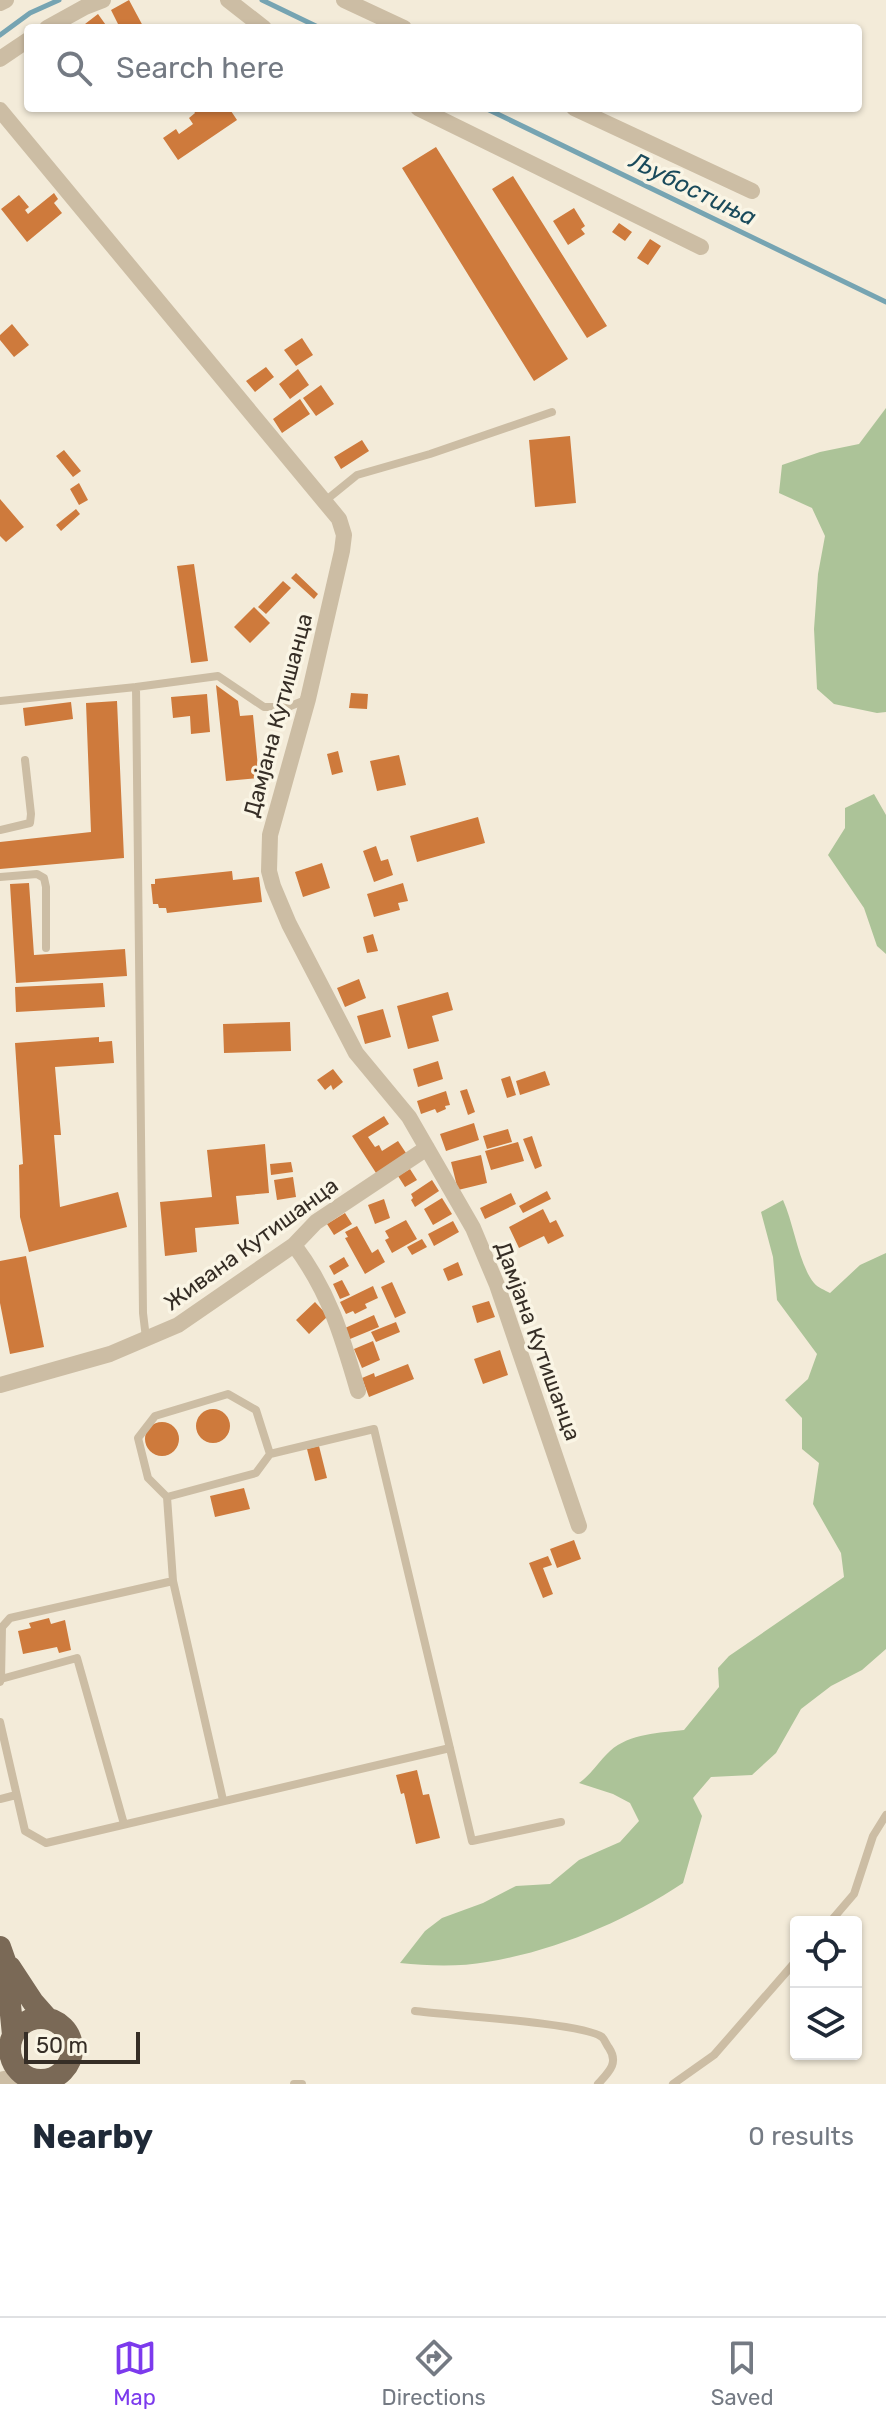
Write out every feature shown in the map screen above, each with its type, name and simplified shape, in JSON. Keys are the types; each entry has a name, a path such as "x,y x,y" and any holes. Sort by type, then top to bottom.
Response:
{"main road":[{"path":"3,1956 28,1995 48,2019 67,2033 72,2046 73,2084"},
{"path":"3,1956 8,2042 14,2064 31,2080 46,2080 61,2073 70,2059"},
{"path":"8,2042 25,2023 48,2019"}],"street":[{"path":"0,3 6,0"},
{"path":"55,24 103,0"},
{"path":"228,0 259,24"},
{"path":"344,0 395,24"},
{"path":"0,59 24,43"},
{"name":"Дамјана Кутишанца","path":"0,110 339,519 344,535 342,551 308,699 270,835 269,871 289,924 356,1053 401,1106 473,1228 497,1285 579,1526"},
{"path":"426,112 701,247"},
{"path":"583,112 752,191"},
{"name":"Живана Кутишанца","path":"0,1385 110,1354 178,1325 294,1245 316,1222 427,1148"},
{"path":"294,1245 317,1276 329,1301 339,1324 358,1391"},
{"path":"0,2082 31,2080"}],"lane":[{"path":"325,501 357,475 430,454 552,412"},
{"path":"0,701 218,676 264,707 288,707 308,699"},
{"path":"136,687 143,1313 147,1339"},
{"path":"0,830 30,823 25,760"},
{"path":"0,877 37,874 44,878 46,948"},
{"path":"223,1800 173,1581 167,1497 148,1478 138,1438 155,1416 228,1394 256,1410 270,1454"},
{"path":"167,1497 256,1473 270,1454 374,1429 472,1841 561,1822"},
{"path":"124,1824 77,1658 1,1681 2,1627 10,1618 173,1581"},
{"path":"0,1722 25,1831 46,1843 450,1748"},
{"path":"0,1799 16,1795"},
{"path":"835,1916 854,1894 873,1836 886,1815"},
{"path":"673,2084 714,2055 790,1968"},
{"path":"415,2011 566,2026 591,2032 601,2037 614,2055 613,2068 598,2084"},
{"path":"294,2084 302,2084"}],"green space":[{"path":"886,408 886,712 877,713 834,704 817,689 814,629 818,574 825,536 812,508 779,493 782,465 820,452 859,444"},
{"path":"874,794 886,815 886,954 877,946 864,908 828,855 845,828 845,808"},
{"path":"783,1200 804,1266 814,1283 822,1289 830,1293 860,1265 886,1253 886,1649 862,1670 831,1686 801,1709 776,1753 752,1775 711,1777 693,1798 702,1816 683,1883 614,1922 538,1950 466,1965 400,1963 425,1931 442,1918 483,1903 516,1886 550,1884 579,1860 620,1842 639,1821 630,1803 579,1783 618,1745 646,1735 684,1730 719,1687 718,1668 729,1656 844,1577 841,1553 813,1504 819,1463 802,1449 802,1418 785,1400 808,1379 817,1354 777,1300 773,1257 761,1212"}],"building":[{"path":"129,0 142,24 118,24 111,10"},
{"path":"98,14 105,24 85,24"},
{"path":"232,112 237,120 178,160 163,138 176,129 179,134 193,124 189,118 195,113"},
{"path":"436,147 568,359 534,381 402,168"},
{"path":"513,176 607,326 587,338 492,189"},
{"path":"54,193 58,199 54,203 62,213 27,242 1,209 19,195 29,207 25,210 28,214"},
{"path":"574,208 585,226 581,229 585,234 568,245 553,221"},
{"path":"619,223 632,232 625,241 612,232"},
{"path":"650,239 661,246 648,265 637,258"},
{"path":"12,324 29,345 14,357 0,340 0,335"},
{"path":"302,338 313,355 296,366 284,350"},
{"path":"266,367 274,377 255,392 246,381"},
{"path":"298,369 309,385 290,399 279,384"},
{"path":"321,385 334,404 316,416 303,398"},
{"path":"300,399 310,414 282,433 273,419"},
{"path":"570,436 576,503 535,507 529,440"},
{"path":"362,440 369,451 341,469 334,457"},
{"path":"64,450 81,471 73,477 56,456"},
{"path":"79,483 88,500 79,505 70,489"},
{"path":"0,499 24,527 6,542 0,536"},
{"path":"76,509 80,514 61,531 56,525"},
{"path":"194,564 208,661 191,663 177,566"},
{"path":"296,573 318,594 314,599 291,578"},
{"path":"283,581 291,588 266,614 258,607"},
{"path":"254,607 270,623 250,643 234,627"},
{"path":"216,685 238,701 240,716 253,715 259,778 226,781"},
{"path":"351,693 368,694 367,709 349,708"},
{"path":"207,694 210,732 191,734 190,716 173,718 171,697"},
{"path":"117,701 124,858 0,869 0,842 91,832 86,703"},
{"path":"71,702 73,719 25,726 23,708"},
{"path":"338,751 343,772 332,775 327,754"},
{"path":"399,755 406,785 377,791 370,761"},
{"path":"478,817 485,843 417,862 410,836"},
{"path":"376,846 381,861 388,859 393,875 374,882 363,851"},
{"path":"322,863 330,888 303,897 295,872"},
{"path":"232,871 233,880 259,877 262,902 167,913 166,908 153,904 151,884 155,884 155,879"},
{"path":"29,883 34,955 125,949 127,976 16,983 10,884"},
{"path":"403,883 408,901 398,903 400,910 374,917 367,894"},
{"path":"373,934 378,951 367,953 363,937"},
{"path":"359,979 366,998 345,1007 337,988"},
{"path":"103,983 105,1007 16,1012 15,987"},
{"path":"448,992 453,1010 432,1016 439,1041 408,1049 397,1006"},
{"path":"383,1009 391,1037 365,1044 357,1016"},
{"path":"290,1022 291,1051 224,1053 223,1024"},
{"path":"99,1037 99,1042 112,1041 114,1063 55,1067 61,1135 54,1135 60,1207 118,1192 127,1227 29,1252 20,1217 19,1165 23,1164 15,1043"},
{"path":"438,1061 443,1079 418,1087 413,1069"},
{"path":"333,1069 343,1082 333,1090 331,1085 325,1090 317,1080"},
{"path":"545,1071 550,1085 520,1095 516,1081"},
{"path":"510,1076 516,1095 507,1098 501,1079"},
{"path":"467,1089 475,1112 468,1115 460,1091"},
{"path":"446,1091 450,1105 445,1106 446,1109 421,1114 417,1101"},
{"path":"384,1116 389,1124 368,1137 382,1151 398,1141 406,1153 378,1176 352,1136"},
{"path":"474,1123 479,1140 446,1151 440,1134"},
{"path":"508,1129 512,1142 487,1149 483,1136"},
{"path":"532,1136 542,1166 535,1169 523,1139"},
{"path":"518,1142 524,1161 491,1170 485,1151"},
{"path":"265,1144 269,1193 236,1196 239,1224 195,1228 197,1252 165,1256 160,1202 212,1197 207,1150"},
{"path":"481,1155 487,1183 458,1190 451,1162"},
{"path":"291,1162 293,1172 271,1175 270,1164"},
{"path":"410,1169 417,1180 405,1187 398,1176"},
{"path":"293,1177 296,1197 277,1200 274,1180"},
{"path":"432,1180 439,1191 415,1207 411,1194"},
{"path":"547,1191 551,1199 523,1213 519,1206"},
{"path":"511,1193 516,1204 485,1219 480,1208"},
{"path":"442,1198 452,1214 433,1225 424,1209"},
{"path":"384,1199 390,1218 375,1224 368,1205"},
{"path":"543,1209 550,1223 556,1220 564,1236 548,1244 544,1236 519,1248 509,1227"},
{"path":"345,1213 352,1224 334,1235 327,1224"},
{"path":"406,1220 417,1239 392,1253 385,1240 389,1238 385,1231"},
{"path":"453,1221 459,1232 434,1246 428,1234"},
{"path":"357,1226 372,1253 378,1249 385,1262 365,1274 345,1238 348,1237 345,1232"},
{"path":"422,1239 427,1247 412,1255 407,1247"},
{"path":"26,1256 44,1347 10,1354 0,1303 0,1261"},
{"path":"344,1257 349,1266 334,1275 329,1266"},
{"path":"458,1262 463,1275 448,1281 443,1269"},
{"path":"342,1280 350,1295 340,1299 333,1284"},
{"path":"392,1282 406,1313 395,1318 381,1287"},
{"path":"373,1286 378,1298 365,1304 367,1308 355,1314 353,1311 346,1314 340,1302"},
{"path":"489,1301 495,1317 477,1323 472,1306"},
{"path":"315,1302 328,1316 309,1334 296,1320"},
{"path":"374,1315 379,1327 350,1339 345,1328"},
{"path":"396,1322 400,1332 376,1342 371,1332"},
{"path":"373,1341 380,1360 362,1368 354,1349"},
{"path":"500,1350 508,1375 483,1384 474,1359"},
{"path":"408,1364 414,1379 369,1397 362,1378 374,1373 375,1377"},
{"path":"213,1409 225,1414 230,1426 225,1438 213,1443 201,1438 196,1426 201,1414"},
{"path":"162,1422 174,1427 179,1439 174,1451 162,1456 150,1451 145,1439 150,1427"},
{"path":"319,1446 327,1478 315,1481 307,1449"},
{"path":"244,1488 250,1509 215,1517 210,1496"},
{"path":"574,1540 581,1559 557,1568 550,1549"},
{"path":"548,1556 552,1565 543,1568 553,1594 543,1598 529,1563"},
{"path":"49,1618 51,1624 65,1620 71,1650 59,1653 57,1647 23,1654 18,1631 31,1628 29,1623"},
{"path":"417,1770 423,1795 429,1794 440,1838 416,1844 404,1793 401,1794 396,1775"}],"waterway":[{"name":"Љубостиња","path":"0,35 30,13 59,0"},
{"name":"Љубостиња","path":"262,0 312,24"},
{"name":"Љубостиња","path":"493,112 886,302"}]}
